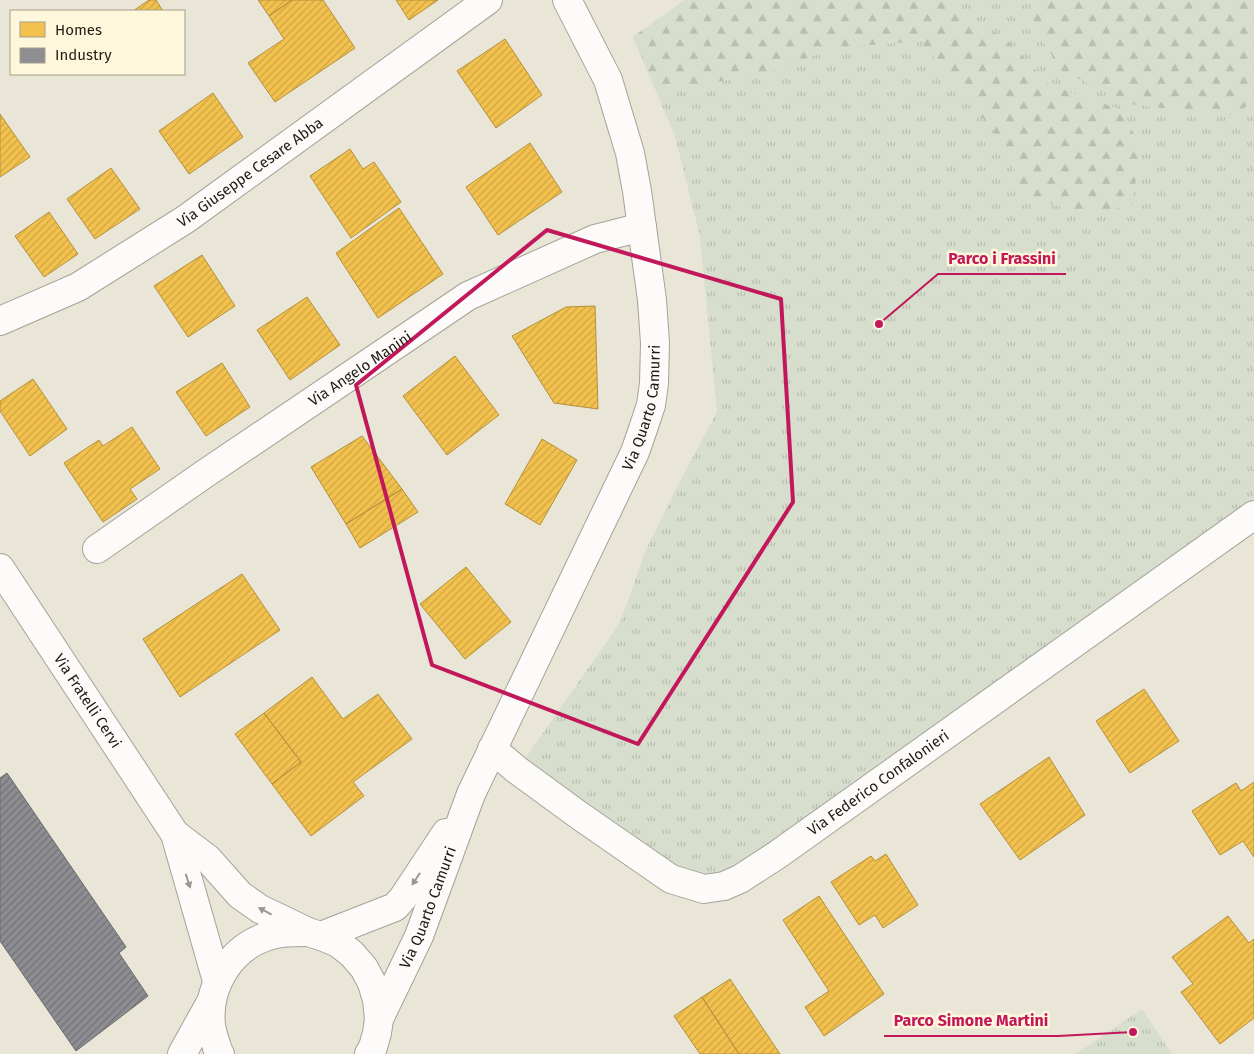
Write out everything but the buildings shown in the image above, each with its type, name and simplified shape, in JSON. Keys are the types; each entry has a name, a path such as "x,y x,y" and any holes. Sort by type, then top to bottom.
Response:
{"street":[{"name":"Via Giuseppe Cesare Abba","path":"0,321 78,287 186,219 488,0"},
{"name":"Via Quarto Camurri","path":"379,1019 419,936 471,794 635,452 644,429 650,405 654,383 655,343 652,300 630,153 608,80 567,0"},
{"name":"Via Angelo Manini","path":"97,549 211,469 468,296 595,239 642,227"},
{"name":"Via Federico Confalonieri","path":"492,750 580,816 671,879 704,889 724,886 740,879 777,854 1254,515"},
{"name":"Via Fratelli Cervi","path":"0,568 175,834 215,990"},
{"name":"Via Quarto Camurri","path":"315,934 394,907 403,898 471,794"},
{"name":"Via Fratelli Cervi","path":"175,834 208,859 240,895 260,909 338,943 352,954 364,968 372,983 377,1000 379,1019 372,1052"},
{"name":"Via Fratelli Cervi","path":"220,1054 211,1026 215,990 229,962 245,947 264,937 286,932 315,934"},
{"path":"182,1054 215,990"}],"highlighted area":[{"path":"547,230 781,299 793,502 638,744 432,665 356,385"}],"green space":[{"path":"685,0 1254,0 1254,515 704,889 517,770 620,623 645,552 717,412 700,236 675,136 633,37"},
{"path":"685,0 947,0 947,2 1009,42 1050,85 1119,109 1141,145 1132,206 1079,214 1023,193 1006,147 921,41 834,48 762,75 656,91 633,37"},
{"path":"1030,0 1254,0 1254,102 1231,115 1135,105 1062,71 1035,29"},
{"path":"1142,1009 1172,1054 1076,1054"}],"place":[{"name":"Parco i Frassini","path":"879,324"},
{"name":"Parco Simone Martini","path":"1133,1032"}]}
